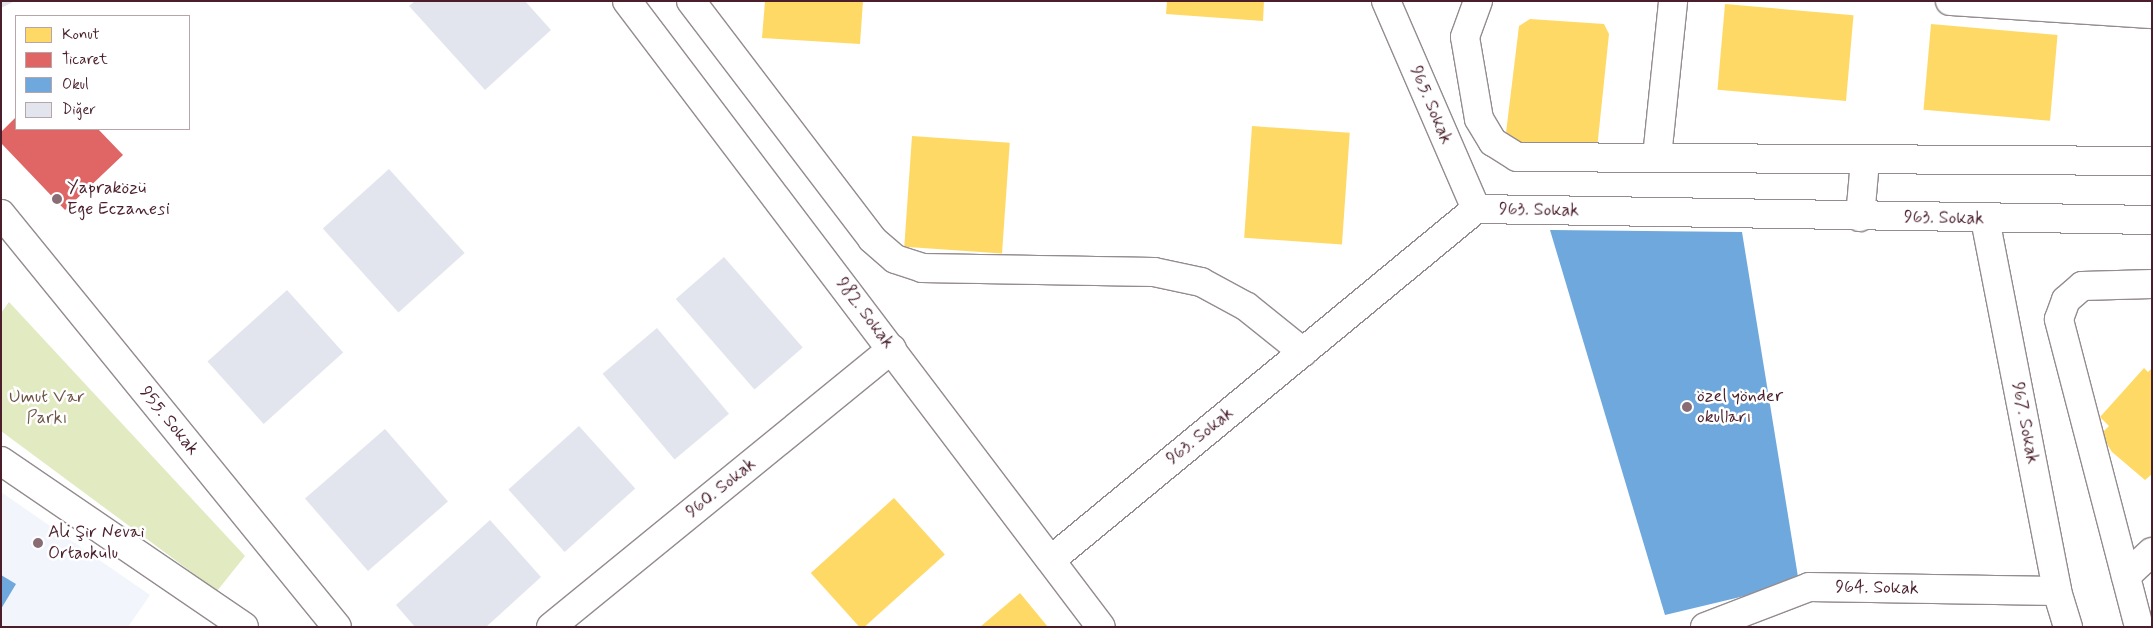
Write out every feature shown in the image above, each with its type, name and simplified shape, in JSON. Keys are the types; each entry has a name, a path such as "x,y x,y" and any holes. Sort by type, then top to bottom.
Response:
{"street":[{"name":"982. Sokak","path":"627,1 1052,559 1101,627"},
{"path":"691,1 872,239 895,259 922,268 1154,272 1201,282 1247,307 1302,352"},
{"name":"965. Sokak","path":"1386,1 1476,209"},
{"path":"1478,1 1465,37 1479,119 1493,142 1518,157 1657,157 1865,161 2152,161"},
{"path":"1657,157 1673,1"},
{"path":"1950,1 2152,14"},
{"path":"1860,217 1865,161"},
{"name":"963. Sokak","path":"1052,559 1476,209 1860,217 2152,220"},
{"name":"955. Sokak","path":"1,214 337,627"},
{"name":"967. Sokak","path":"1986,219 2057,591 2068,627"},
{"path":"2139,627 2059,319 2066,300 2082,286 2152,284"},
{"name":"960. Sokak","path":"551,627 892,349"},
{"path":"1,461 244,627"},
{"path":"2126,576 2152,552"},
{"name":"964. Sokak","path":"1705,627 1809,587 2057,591"}],"shaded area":[{"name":"Ali Şir Nevai Ortaokulu","path":"1,492 150,595 128,627 1,627"}],"green space":[{"name":"Umut Var Parkı","path":"9,302 245,556 217,591 1,431 1,313"}],"building: Konut":[{"path":"765,1 863,1 860,44 762,38"},
{"path":"1167,1 1264,1 1263,21 1166,14"},
{"path":"1725,4 1854,15 1846,101 1718,90"},
{"path":"1530,19 1604,24 1609,34 1597,149 1585,155 1505,141 1519,26"},
{"path":"1931,24 2058,35 2050,121 1924,110"},
{"path":"1252,126 1350,133 1342,245 1244,238"},
{"path":"912,136 1010,143 1002,254 904,247"},
{"path":"2144,368 2148,372 2152,368 2152,474 2145,480 2112,452 2101,434 2109,426 2100,417"},
{"path":"894,498 945,554 864,627 859,627 811,573"},
{"path":"1020,593 1048,627 980,627"}],"building: Ticaret":[{"path":"15,118 15,130 99,130 123,155 65,210 1,143 1,132"}],"building: Okul":[{"name":"özel yönder okulları","path":"1550,230 1742,232 1799,583 1665,615"},
{"path":"1,575 16,584 1,609"}],"building: Diğer":[{"path":"1,1 15,1 1,8"},
{"path":"415,1 525,1 551,30 485,90 409,6"},
{"path":"389,169 465,253 398,313 323,229"},
{"path":"724,257 803,348 754,390 676,299"},
{"path":"287,290 343,352 264,424 207,362"},
{"path":"657,328 729,414 675,459 603,374"},
{"path":"579,426 635,488 565,552 508,490"},
{"path":"385,429 448,501 368,571 305,499"},
{"path":"490,520 541,577 486,627 415,627 396,605"}],"place":[{"name":"Yapraközü Ege Eczanesi","path":"57,199"},
{"name":"özel yönder okulları","path":"1687,407"},
{"name":"Ali Şir Nevai Ortaokulu","path":"38,543"}]}
